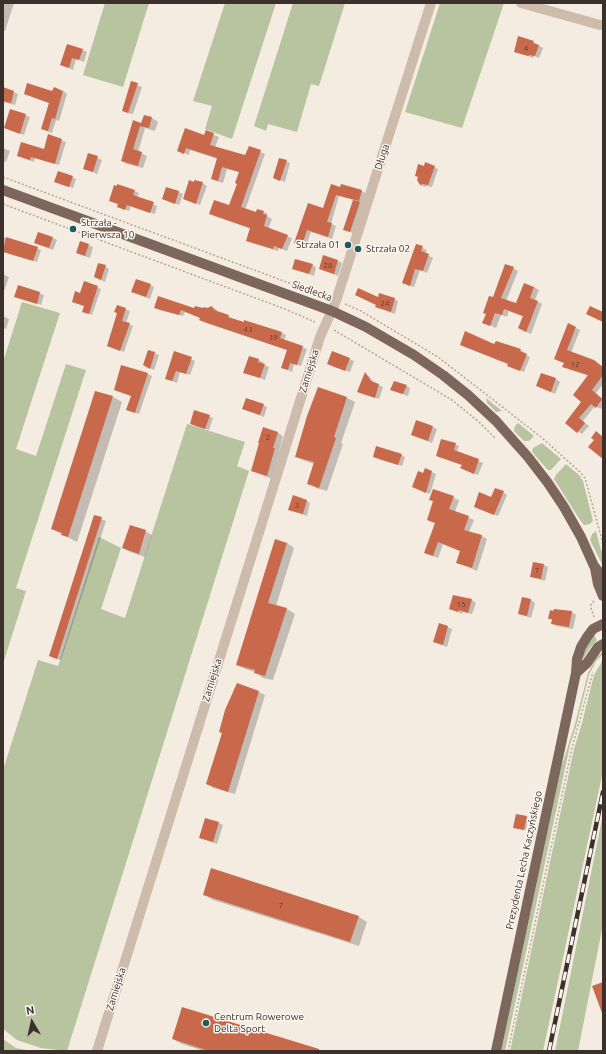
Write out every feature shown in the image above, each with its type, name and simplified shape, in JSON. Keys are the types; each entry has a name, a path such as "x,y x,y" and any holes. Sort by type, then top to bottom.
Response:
{"main road":[{"name":"Siedlecka","path":"3,190 332,311 366,327 409,352 443,375 468,395 496,421 516,443 538,469 560,500 576,527 594,566"},
{"path":"594,566 603,577"},
{"path":"594,566 600,598"},
{"name":"Prezydenta Lecha Kaczyńskiego","path":"496,1051 576,673 577,660 584,642 599,621"},
{"path":"576,673 598,647 603,644"}],"street":[{"name":"Długa","path":"332,311 431,3"},
{"path":"521,3 600,26"},
{"name":"Zamiejska","path":"97,1051 318,344 324,326 332,311"}],"path":[{"path":"3,177 330,298"},
{"path":"3,204 290,311 318,323"},
{"path":"331,328 452,400 479,422 495,438"},
{"path":"599,621 591,610 591,606 600,598"},
{"path":"508,1051 572,748 594,668"}],"green space":[{"path":"105,3 149,3 123,87 83,75"},
{"path":"225,3 276,3 232,139 205,129 212,106 193,101"},
{"path":"293,3 345,3 319,86 311,84 297,132 268,124 266,131 254,126"},
{"path":"440,3 504,3 462,128 405,112"},
{"path":"22,302 60,313 16,449 36,456 66,364 86,370 16,588 26,591 3,664 3,362"},
{"path":"486,398 502,411 496,412 487,403"},
{"path":"518,423 534,436 529,441 524,441 514,431 515,426"},
{"path":"187,424 245,442 237,466 249,471 67,1051 41,1048 17,1040 3,1029 3,770 38,660 58,666 99,537 121,548 101,609 125,618"},
{"path":"542,443 561,459 551,470 548,470 532,452 533,448"},
{"path":"566,464 579,475 583,481 593,521 590,524 584,525 580,520 554,479"},
{"path":"596,531 603,555 603,566 590,540 592,534"},
{"path":"594,635 597,640 581,662 585,647"},
{"path":"602,652 603,654 596,661 589,675 570,745 505,1051 501,1051 561,768 575,724 588,673 595,660"},
{"path":"603,660 603,771 543,1051 510,1051 574,749 594,675"},
{"path":"603,814 603,924 578,1051 555,1051"},
{"path":"3,1039 16,1048 32,1051 3,1051"}],"building":[{"path":"518,36 534,41 533,43 539,45 535,56 528,56 514,52"},
{"path":"67,44 83,49 79,60 72,58 69,68 60,65"},
{"path":"131,81 138,83 128,113 122,111"},
{"path":"27,83 52,91 54,87 63,91 55,119 52,118 48,131 41,129 49,103 24,94"},
{"path":"3,87 14,91 11,103 3,101"},
{"path":"10,109 26,114 20,134 4,128"},
{"path":"144,115 152,117 149,128 140,126"},
{"path":"133,120 141,123 133,149 142,152 138,166 121,161"},
{"path":"185,128 204,135 206,130 214,133 210,145 245,155 249,146 261,150 241,207 256,212 257,209 264,211 263,214 267,215 264,226 288,235 282,249 274,246 273,249 246,241 250,228 209,214 214,200 229,205 237,184 235,183 239,172 222,167 218,181 211,179 217,158 186,148 184,154 177,151"},
{"path":"48,134 62,139 55,164 31,157 30,160 17,156 21,142 44,149"},
{"path":"88,153 98,156 93,172 83,169"},
{"path":"279,158 287,160 280,181 273,178"},
{"path":"425,162 435,166 428,185 420,185 417,180 418,177 415,176 418,164 424,166"},
{"path":"58,171 73,176 69,187 54,182"},
{"path":"189,180 194,182 194,180 203,182 196,204 183,199"},
{"path":"117,184 135,190 133,195 154,202 150,213 127,205 125,210 117,207 118,204 109,201 114,185 117,186"},
{"path":"331,184 340,187 341,184 362,190 359,201 336,195 327,222 332,223 328,237 307,230 302,245 294,243 308,203 323,208"},
{"path":"166,187 179,191 175,204 162,199"},
{"path":"353,200 360,202 350,232 343,230"},
{"path":"38,232 53,237 49,248 34,243"},
{"path":"6,237 38,247 33,261 3,252"},
{"path":"80,241 89,244 85,256 76,253"},
{"path":"416,244 423,246 421,251 429,254 423,271 415,269 410,286 402,283"},
{"path":"323,255 338,260 334,274 319,269"},
{"path":"295,259 313,264 309,274 292,269"},
{"path":"98,263 106,265 101,280 94,277"},
{"path":"505,264 514,267 501,298 516,303 524,283 534,287 530,298 538,301 526,332 518,328 523,316 504,309 502,315 495,313 490,326 482,323 486,314 483,313 489,296 493,297"},
{"path":"136,279 151,284 146,297 131,292"},
{"path":"84,281 98,286 89,314 82,312 84,306 72,302 75,291 80,293"},
{"path":"18,285 40,292 37,304 14,297"},
{"path":"358,288 378,297 379,293 395,298 391,312 375,307 376,305 355,295"},
{"path":"158,296 194,308 195,306 207,308 212,306 214,310 229,315 228,317 244,322 244,320 282,332 280,338 303,346 297,365 290,363 288,370 281,368 287,350 199,320 200,318 181,310 179,315 154,308"},
{"path":"117,305 126,308 122,321 130,323 120,351 107,346 117,313 114,312"},
{"path":"590,306 603,312 603,322 586,314"},
{"path":"568,323 576,327 567,350 594,360 603,367 603,375 592,390 602,399 596,408 591,404 579,418 585,423 577,433 565,423 581,402 573,395 588,375 562,367 564,363 554,359"},
{"path":"465,331 494,344 496,341 521,349 520,351 527,354 520,371 507,366 508,364 460,345"},
{"path":"148,350 155,352 150,369 143,365"},
{"path":"174,351 192,357 186,374 176,371 172,381 165,379"},
{"path":"332,351 350,358 345,371 327,364"},
{"path":"249,356 259,359 258,362 265,364 260,378 243,373"},
{"path":"121,365 148,373 135,413 126,410 131,396 114,390"},
{"path":"365,372 371,381 379,384 375,398 357,392"},
{"path":"541,373 556,378 551,392 536,386"},
{"path":"394,381 407,385 403,394 390,390"},
{"path":"318,387 347,397 334,437 336,438 319,488 307,484 314,462 295,457 307,416"},
{"path":"95,391 113,396 68,537 51,529"},
{"path":"246,398 264,404 260,415 242,409"},
{"path":"194,410 210,415 205,429 190,424"},
{"path":"416,420 433,426 428,441 411,435"},
{"path":"263,427 278,432 267,476 251,471"},
{"path":"596,431 603,437 603,459 588,447 594,440 591,438"},
{"path":"441,439 456,443 454,450 479,459 474,474 460,468 462,465 436,456"},
{"path":"376,446 402,454 398,465 373,457"},
{"path":"425,468 432,471 426,493 412,487 418,471 423,473"},
{"path":"495,488 504,491 494,515 474,507 479,492 491,497"},
{"path":"433,489 454,496 449,509 469,516 464,530 482,535 472,568 456,563 460,551 438,542 433,556 424,553 435,523 427,520 433,501 429,500"},
{"path":"293,495 307,500 303,514 288,510"},
{"path":"94,515 102,517 57,659 49,656"},
{"path":"130,525 146,530 139,554 122,548"},
{"path":"275,539 287,543 268,603 287,608 265,676 254,673 255,670 236,665"},
{"path":"533,562 544,564 541,579 530,577"},
{"path":"453,595 472,599 468,613 449,609"},
{"path":"522,597 531,599 527,616 518,614"},
{"path":"554,609 572,611 569,627 551,624 552,619 548,619 550,610 553,611"},
{"path":"439,623 448,626 443,645 433,642"},
{"path":"237,683 259,691 228,792 206,784 222,733 219,732 225,710"},
{"path":"516,814 527,816 524,830 513,828"},
{"path":"205,818 219,822 213,842 199,838"},
{"path":"211,868 359,916 350,942 203,895"},
{"path":"603,982 603,1013 602,1013 592,986"},
{"name":"Centrum Rowerowe Delta Sport","path":"182,1007 319,1049 319,1051 209,1051 172,1039"}],"railway":[{"path":"549,1051 603,792"}],"place":[{"name":"Strzała - Pierwsza 10","path":"73,229"},
{"name":"Strzała 01","path":"348,245"},
{"name":"Strzała 02","path":"358,249"},
{"name":"Centrum Rowerowe Delta Sport","path":"206,1023"}]}
